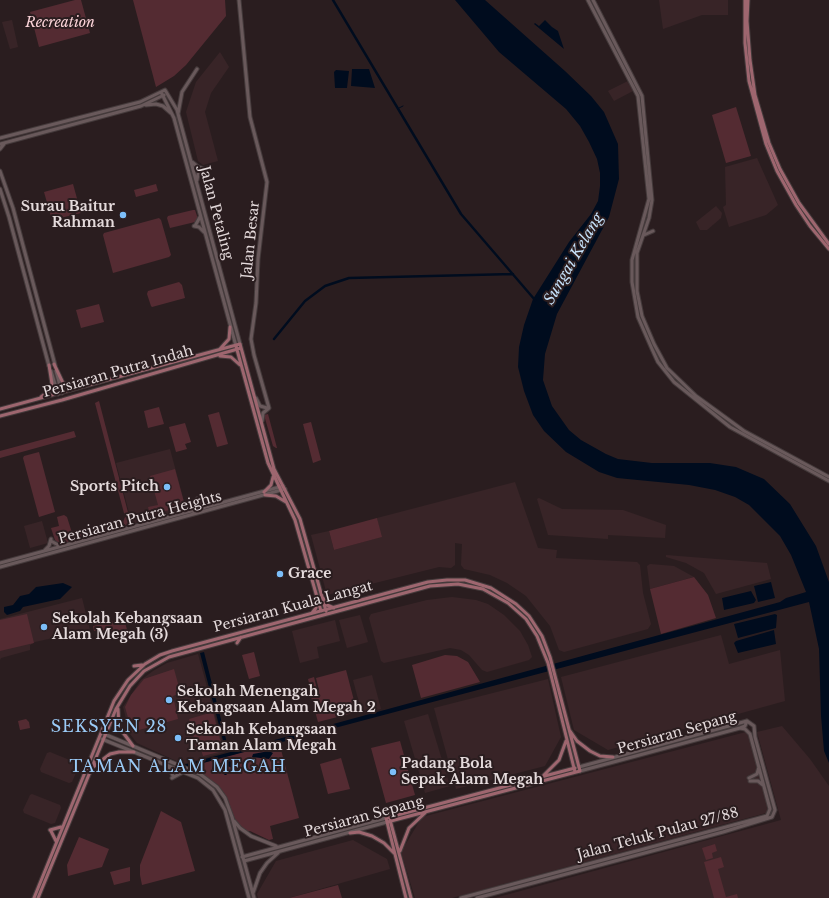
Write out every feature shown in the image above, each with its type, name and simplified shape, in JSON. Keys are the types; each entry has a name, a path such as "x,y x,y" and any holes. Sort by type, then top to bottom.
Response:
{"main road":[{"name":"Jalan Besar","path":"239,0 250,122 267,182 258,259 256,303 251,342 269,408 267,408"},
{"path":"588,0 634,86 639,102 649,189 648,205 632,260 633,295 658,362 674,382 696,401 742,435 829,481"},
{"path":"593,0 642,96 652,200 636,261 636,291 640,316 660,356 675,377 696,396 744,431 829,477"},
{"path":"745,0 745,43 749,81 766,144 777,171 796,205 810,226 829,249"},
{"path":"748,0 747,20 750,60 755,94 769,143 780,169 802,208 829,244"},
{"path":"178,117 182,92 197,69"},
{"name":"Jalan Petaling","path":"236,348 174,118 161,92 165,90 178,117 241,346"},
{"path":"0,138 140,102 161,92"},
{"path":"141,106 168,94"},
{"path":"0,144 141,106 156,104 163,106 174,118"},
{"path":"0,134 12,136"},
{"path":"0,149 6,143"},
{"path":"190,159 196,166 206,168 198,174 196,182"},
{"path":"0,171 13,208 54,364 60,394"},
{"path":"0,189 9,217 52,381 43,397 34,400"},
{"path":"9,217 9,209 13,208"},
{"path":"201,216 195,226 200,228 206,234"},
{"path":"641,239 646,233 653,231 649,228 647,222"},
{"path":"39,329 42,327 43,322"},
{"path":"215,351 228,342 230,328"},
{"path":"241,346 274,469 295,520 321,613"},
{"name":"Persiaran Putra Indah","path":"0,416 217,356 241,346"},
{"path":"236,348 273,476 300,518 326,612"},
{"name":"Persiaran Putra Indah","path":"0,409 215,351 236,348"},
{"path":"217,356 231,357 242,367"},
{"path":"54,364 63,382 78,389"},
{"path":"49,365 60,394 66,397 84,394"},
{"path":"130,374 120,380 130,380"},
{"path":"103,381 116,381 105,387"},
{"path":"43,404 60,394"},
{"path":"256,398 260,406 267,408 263,413 262,421"},
{"path":"742,435 744,431"},
{"path":"273,476 271,485 264,493 276,496 288,505"},
{"name":"Persiaran Putra Heights","path":"0,567 282,488"},
{"name":"Persiaran Putra Heights","path":"0,564 210,506 264,493"},
{"path":"192,512 195,510 198,500 202,504 210,506"},
{"path":"44,552 50,546 51,540 58,545 64,546"},
{"name":"Persiaran Kuala Langat","path":"38,898 105,734 119,705 130,686 150,666 169,657 396,593 428,582 466,580 491,588 507,597 529,616 542,636 550,663"},
{"name":"Persiaran Kuala Langat","path":"326,612 334,608 396,593"},
{"path":"321,595 327,605 334,608"},
{"path":"310,614 315,610 318,601"},
{"name":"Persiaran Kuala Langat","path":"34,898 100,732 117,695 137,670 172,651 310,614 321,613"},
{"path":"230,640 237,643 243,637"},
{"path":"550,663 554,672 579,769"},
{"path":"550,663 550,673 575,772"},
{"path":"132,675 134,666 146,664"},
{"path":"137,679 137,670 150,666"},
{"path":"119,705 117,712 120,727 133,746"},
{"name":"Persiaran Sepang","path":"242,862 350,833 427,811 449,803 574,768 579,769 740,728 745,726 747,721"},
{"name":"Persiaran Sepang","path":"241,857 388,817 575,772 579,769 613,757 747,721"},
{"name":"Jalan Teluk Pulau 27/88","path":"477,898 723,832 772,817 775,810 755,737 754,726 747,721"},
{"path":"568,728 577,740 590,751 600,756 613,757"},
{"name":"Jalan Teluk Pulau 27/88","path":"461,898 764,817 769,814 770,809 765,786 749,732 740,728"},
{"path":"717,729 718,734"},
{"path":"100,732 206,778 217,787 225,798 232,817 249,898"},
{"path":"98,738 169,766 204,782 219,798 225,810 241,857"},
{"path":"541,777 552,769 560,760 566,739"},
{"path":"91,769 110,754 119,752 134,752"},
{"path":"169,766 173,777 176,774 183,772"},
{"path":"759,767 757,774 750,780 758,781 765,786"},
{"path":"400,857 400,846 407,831 412,823 427,811"},
{"path":"232,817 240,828 251,836 271,845 280,846"},
{"path":"388,817 406,898"},
{"path":"389,821 411,898"},
{"path":"58,850 60,840 59,834 63,833 69,824"},
{"path":"56,841 51,831 62,827"},
{"path":"350,833 359,832 376,838 391,850 397,860"},
{"path":"253,897 262,869 272,857 281,851"},
{"path":"242,862 253,897"}],"shaded area":[{"path":"659,0 728,0 728,15 702,15 663,29"},
{"path":"12,20 18,47 10,49 2,22"},
{"path":"220,52 229,67 211,93 205,112 218,161 203,165 198,161 186,112 196,82"},
{"path":"628,81 633,91 614,101 608,91"},
{"path":"757,158 778,205 766,215 729,227 723,207 726,205 725,167"},
{"path":"716,206 722,213 721,218 707,230 700,230 696,222"},
{"path":"170,449 186,509 132,524 116,463"},
{"path":"515,482 538,548 557,550 556,558 637,562 640,565 643,593 651,624 648,629 564,652 559,650 550,626 526,596 507,583 490,575 464,569 461,565 462,544 455,543 455,565 451,568 439,567 327,595 311,535 329,531 334,550 381,537 377,518"},
{"path":"539,498 562,509 623,510 666,525 665,538 608,535 608,539 548,535 537,499"},
{"path":"42,521 48,543 30,548 24,526"},
{"path":"666,555 767,563 771,579 716,594 704,573 686,563 666,557"},
{"path":"650,564 674,566 694,577 650,589 647,566"},
{"path":"452,597 476,600 488,604 504,615 520,631 528,645 532,657 529,660 487,672 482,670 469,655 461,650 450,648 384,663 381,661 369,618 371,614 427,600"},
{"name":"Sekolah Kebangsaan Alam Megah (3)","path":"82,598 91,634 72,639 66,635 35,642 30,645 30,650 1,658 0,660 0,619"},
{"path":"360,615 368,642 347,648 339,620"},
{"path":"335,620 340,641 317,647 319,658 300,663 292,631"},
{"path":"721,635 729,664 780,650 785,701 608,750 574,730 561,677"},
{"path":"198,654 225,752 183,764 137,743 130,734 123,707 141,680 153,671 167,663"},
{"path":"372,675 381,709 362,714 353,680"},
{"path":"548,679 561,737 545,766 456,789 434,708"},
{"path":"428,714 450,786 425,793 404,721"},
{"path":"782,726 810,759 829,786 829,898 495,898 781,820 757,732"},
{"path":"746,732 748,733 768,808 766,813 452,898 415,898 401,852 422,817"},
{"path":"50,752 77,763 79,766 72,782 69,783 41,772 40,769 47,753"},
{"path":"32,794 60,805 61,808 55,823 51,824 24,813 23,810 30,795"},
{"path":"353,840 387,859 390,869 289,898 258,898 257,894 276,861"}],"green space":[{"name":"Recreation","path":"75,0 81,0 90,33 39,47 30,12"},
{"path":"133,0 225,0 226,16 186,65 174,76 156,87"},
{"path":"736,107 751,156 726,163 712,115"},
{"path":"73,184 81,213 52,220 44,192"},
{"path":"156,184 158,191 136,197 134,190"},
{"path":"195,210 198,219 195,222 170,228 167,218 168,216"},
{"path":"159,218 161,220 171,255 169,257 113,273 103,235 104,233"},
{"path":"179,282 182,285 185,298 152,307 151,306 147,294 148,291"},
{"path":"99,304 104,322 81,328 76,310"},
{"path":"99,401 131,524 60,544 55,540 51,528 59,526 57,517 64,515 67,517 73,536 123,522 125,517 95,403"},
{"path":"159,407 164,424 148,428 144,411"},
{"path":"219,412 228,444 217,447 208,415"},
{"path":"268,414 277,448 273,446 264,415"},
{"path":"311,422 321,460 313,463 303,424"},
{"path":"185,423 191,442 185,444 187,449 176,452 169,427"},
{"path":"74,431 76,437 0,458 0,451"},
{"path":"39,452 55,512 39,517 23,458 24,456"},
{"path":"175,469 185,506 150,515 148,507 158,505 150,476"},
{"path":"377,518 382,537 334,550 329,531"},
{"path":"694,577 708,595 716,618 661,634 650,589"},
{"path":"27,614 34,643 0,651 0,620"},
{"path":"124,619 128,633 115,636 101,630 94,631 93,626"},
{"path":"254,652 260,676 249,679 242,655"},
{"path":"445,655 457,656 468,662 480,682 421,698 412,665"},
{"path":"174,669 179,687 176,688 178,694 173,696 178,719 132,732 125,707 131,695 144,679"},
{"path":"346,670 357,712 318,722 310,693 319,690 316,678"},
{"path":"314,677 317,689 311,691 308,679"},
{"path":"213,712 223,751 203,756 200,746 196,746 189,719"},
{"path":"26,719 29,722 30,728 20,730 18,721"},
{"name":"Padang Bola Sepak Alam Megah","path":"400,741 415,795 386,803 371,748"},
{"path":"279,742 299,818 270,826 273,839 269,840 250,831 247,832 241,827 236,822 224,793 218,785 201,773 188,767"},
{"path":"341,758 350,789 328,794 320,764"},
{"path":"161,811 181,822 195,871 142,885 140,865"},
{"path":"79,837 109,849 102,867 68,876 67,865"},
{"path":"715,844 717,851 712,853 713,858 706,860 702,848"},
{"path":"721,857 724,867 718,869 726,897 737,894 738,898 714,898 704,862"},
{"path":"130,867 130,881 114,885 110,872"},
{"path":"338,885 342,898 289,898"}],"water":[{"name":"Sungai Kelang","path":"455,0 485,0 591,96 604,112 618,144 619,179 609,217 557,314 545,354 543,380 552,406 569,430 581,440 618,459 652,463 710,463 736,467 764,479 790,504 816,546 829,582 829,763 824,751 821,716 819,649 809,602 188,767 183,765 780,602 786,598 806,592 791,555 780,536 749,505 735,497 715,490 689,485 617,478 599,472 566,452 544,431 533,415 524,391 518,367 519,347 524,325 533,299 569,242 591,214 598,201 600,173 597,159 589,142 580,126 566,109 499,52"},
{"path":"545,20 558,31 564,49 534,24 535,23 539,26"},
{"path":"352,69 369,69 375,88 351,86"},
{"path":"336,70 349,71 347,88 335,88 334,72"},
{"path":"771,582 775,598 758,602 754,586"},
{"path":"63,583 72,587 60,599 23,607 20,611 7,615 4,612 4,607 13,605 20,596 29,594 36,587"},
{"path":"751,591 756,600 754,603 724,610 722,598"},
{"path":"775,614 777,615 776,628 738,638 734,624"},
{"path":"774,630 776,644 738,653 734,643 736,641"},
{"path":"204,652 229,751 226,752 200,653"},
{"path":"269,751 273,753 269,759 252,757 253,754"},
{"path":"240,758 241,761 235,763 233,768 227,766 226,762"},
{"path":"214,762 221,763 222,769 227,775 217,769 212,769"}],"waterway":[{"name":"Sungai Kelang","path":"333,0 461,214 535,300"},
{"path":"399,108 403,106"},
{"path":"274,339 305,301 325,286 349,278 513,274"}],"place":[{"name":"Surau Baitur Rahman","path":"123,215"},
{"name":"Sports Pitch","path":"167,487"},
{"name":"Grace","path":"280,574"},
{"name":"Sekolah Kebangsaan Alam Megah (3)","path":"44,627"},
{"name":"Sekolah Menengah Kebangsaan Alam Megah 2","path":"169,700"},
{"name":"Sekolah Kebangsaan Taman Alam Megah","path":"178,738"},
{"name":"Padang Bola Sepak Alam Megah","path":"393,772"}],"district":[{"name":"SEKSYEN 28","path":"109,727"},
{"name":"TAMAN ALAM MEGAH","path":"178,767"}]}
